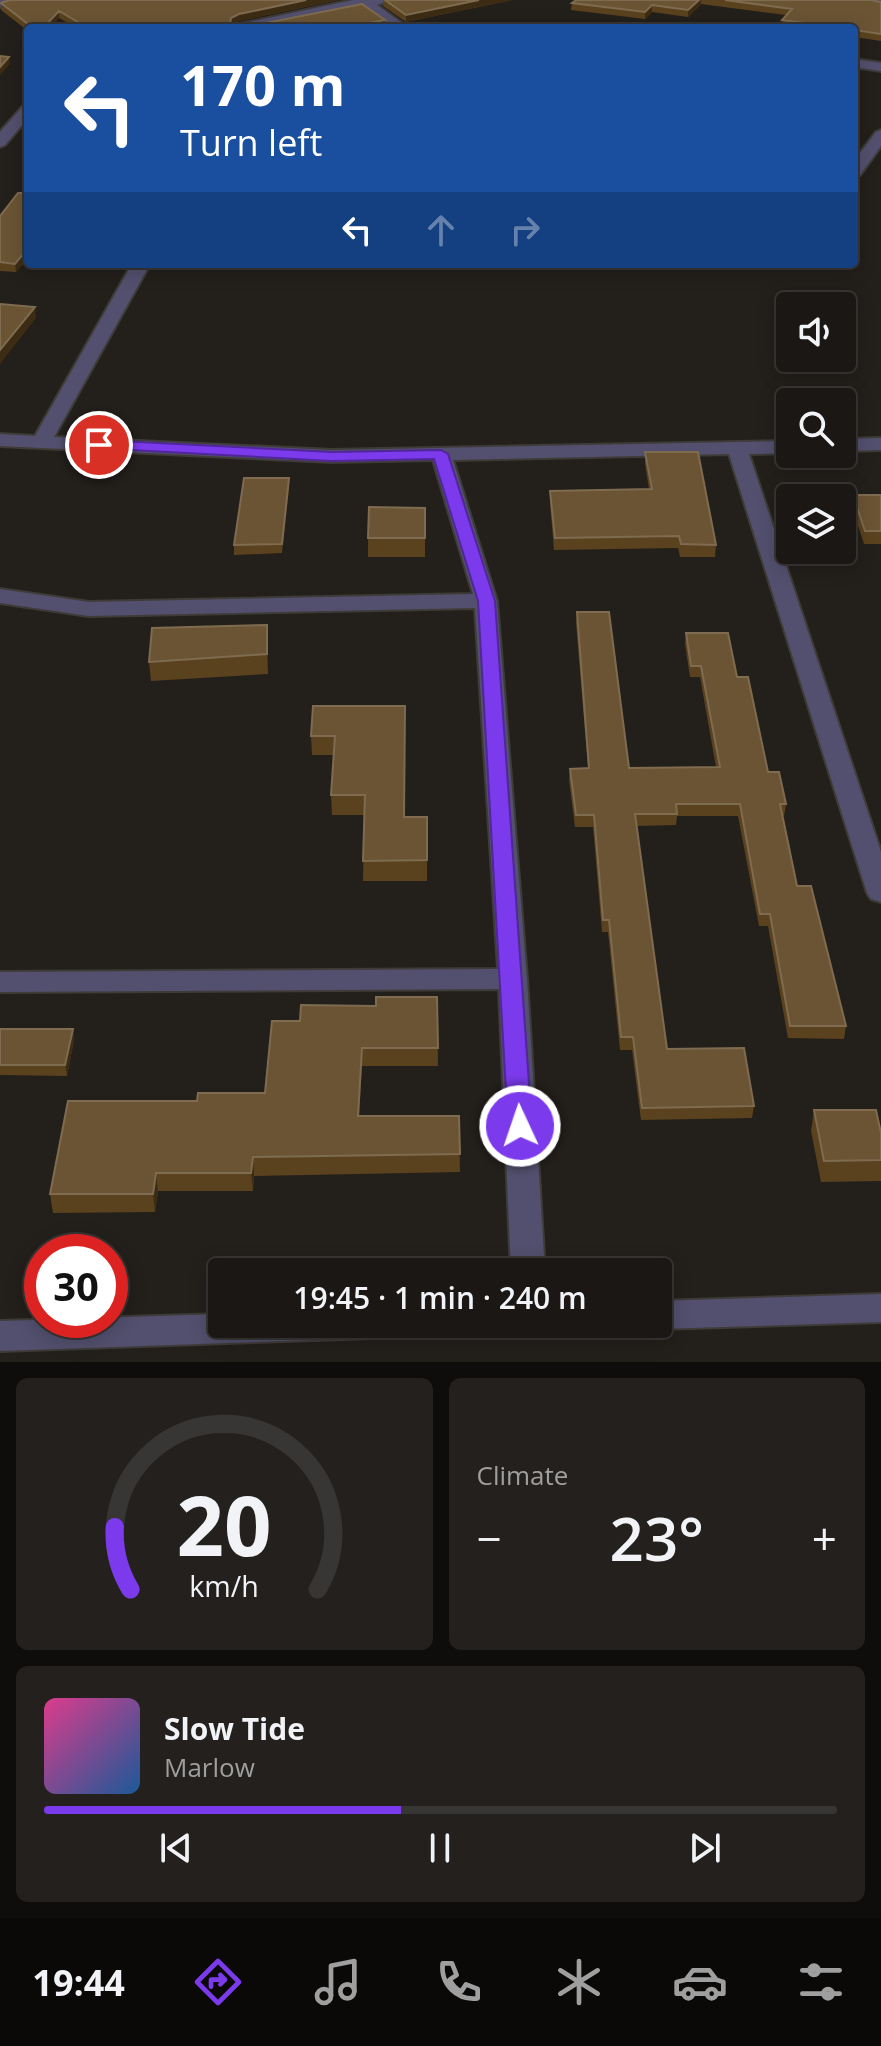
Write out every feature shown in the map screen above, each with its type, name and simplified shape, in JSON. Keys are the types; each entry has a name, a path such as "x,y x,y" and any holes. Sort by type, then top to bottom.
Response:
{"street":[{"path":"0,3 16,0"},
{"path":"259,24 384,0"},
{"path":"867,0 881,2"},
{"path":"363,2 396,24"},
{"path":"858,64 881,67"},
{"path":"0,142 24,114"},
{"path":"858,167 881,135"},
{"path":"41,442 139,268"},
{"path":"0,440 332,456 776,447"},
{"path":"856,445 881,444"},
{"path":"737,448 881,893"},
{"path":"441,454 486,601 513,979 527,1258"},
{"path":"0,596 89,609 486,601"},
{"path":"0,982 513,979"},
{"path":"672,1315 881,1308"},
{"path":"0,1336 208,1329"}],"building":[{"path":"10,0 306,0 239,14 231,18 230,23 261,24 81,24 59,11 47,24 28,24 1,3"},
{"path":"385,0 479,0 406,15"},
{"path":"576,0 699,0 688,10 652,5 645,12 572,3"},
{"path":"725,0 881,2 881,34 858,31 858,24 812,24 782,20 792,9"},
{"path":"362,4 385,20 364,24 261,24"},
{"path":"0,56 9,57 0,67"},
{"path":"18,193 24,193 24,253 15,264 0,262 0,216"},
{"path":"0,304 35,307 0,350"},
{"path":"645,452 698,452 716,545 681,544 679,536 555,538 550,491 652,489"},
{"path":"244,478 289,478 282,544 234,545"},
{"path":"856,495 881,495 881,531 865,531"},
{"path":"369,507 425,508 425,538 368,538"},
{"path":"577,612 609,612 629,768 720,767 701,666 691,666 686,633 728,633 737,677 748,677 768,772 779,772 786,804 780,804 797,886 811,886 846,1026 790,1026 770,914 760,914 740,804 676,804 677,814 635,814 667,1049 744,1048 754,1106 642,1108 633,1037 621,1037 609,920 603,920 594,815 576,815 570,769 589,768"},
{"path":"267,625 267,654 149,662 152,628"},
{"path":"313,706 405,706 404,817 427,817 427,860 363,861 365,795 331,795 335,736 311,736"},
{"path":"376,997 437,997 438,1048 362,1048 358,1116 459,1116 460,1154 253,1157 251,1173 156,1173 153,1194 50,1194 68,1101 197,1101 198,1093 265,1093 272,1021 300,1021 301,1005 376,1006"},
{"path":"0,1029 73,1029 65,1065 0,1065"},
{"path":"814,1110 876,1110 881,1133 881,1160 824,1161"}],"route":[{"path":"99,445 332,456 441,454 486,601 513,979 520,1126"}]}
